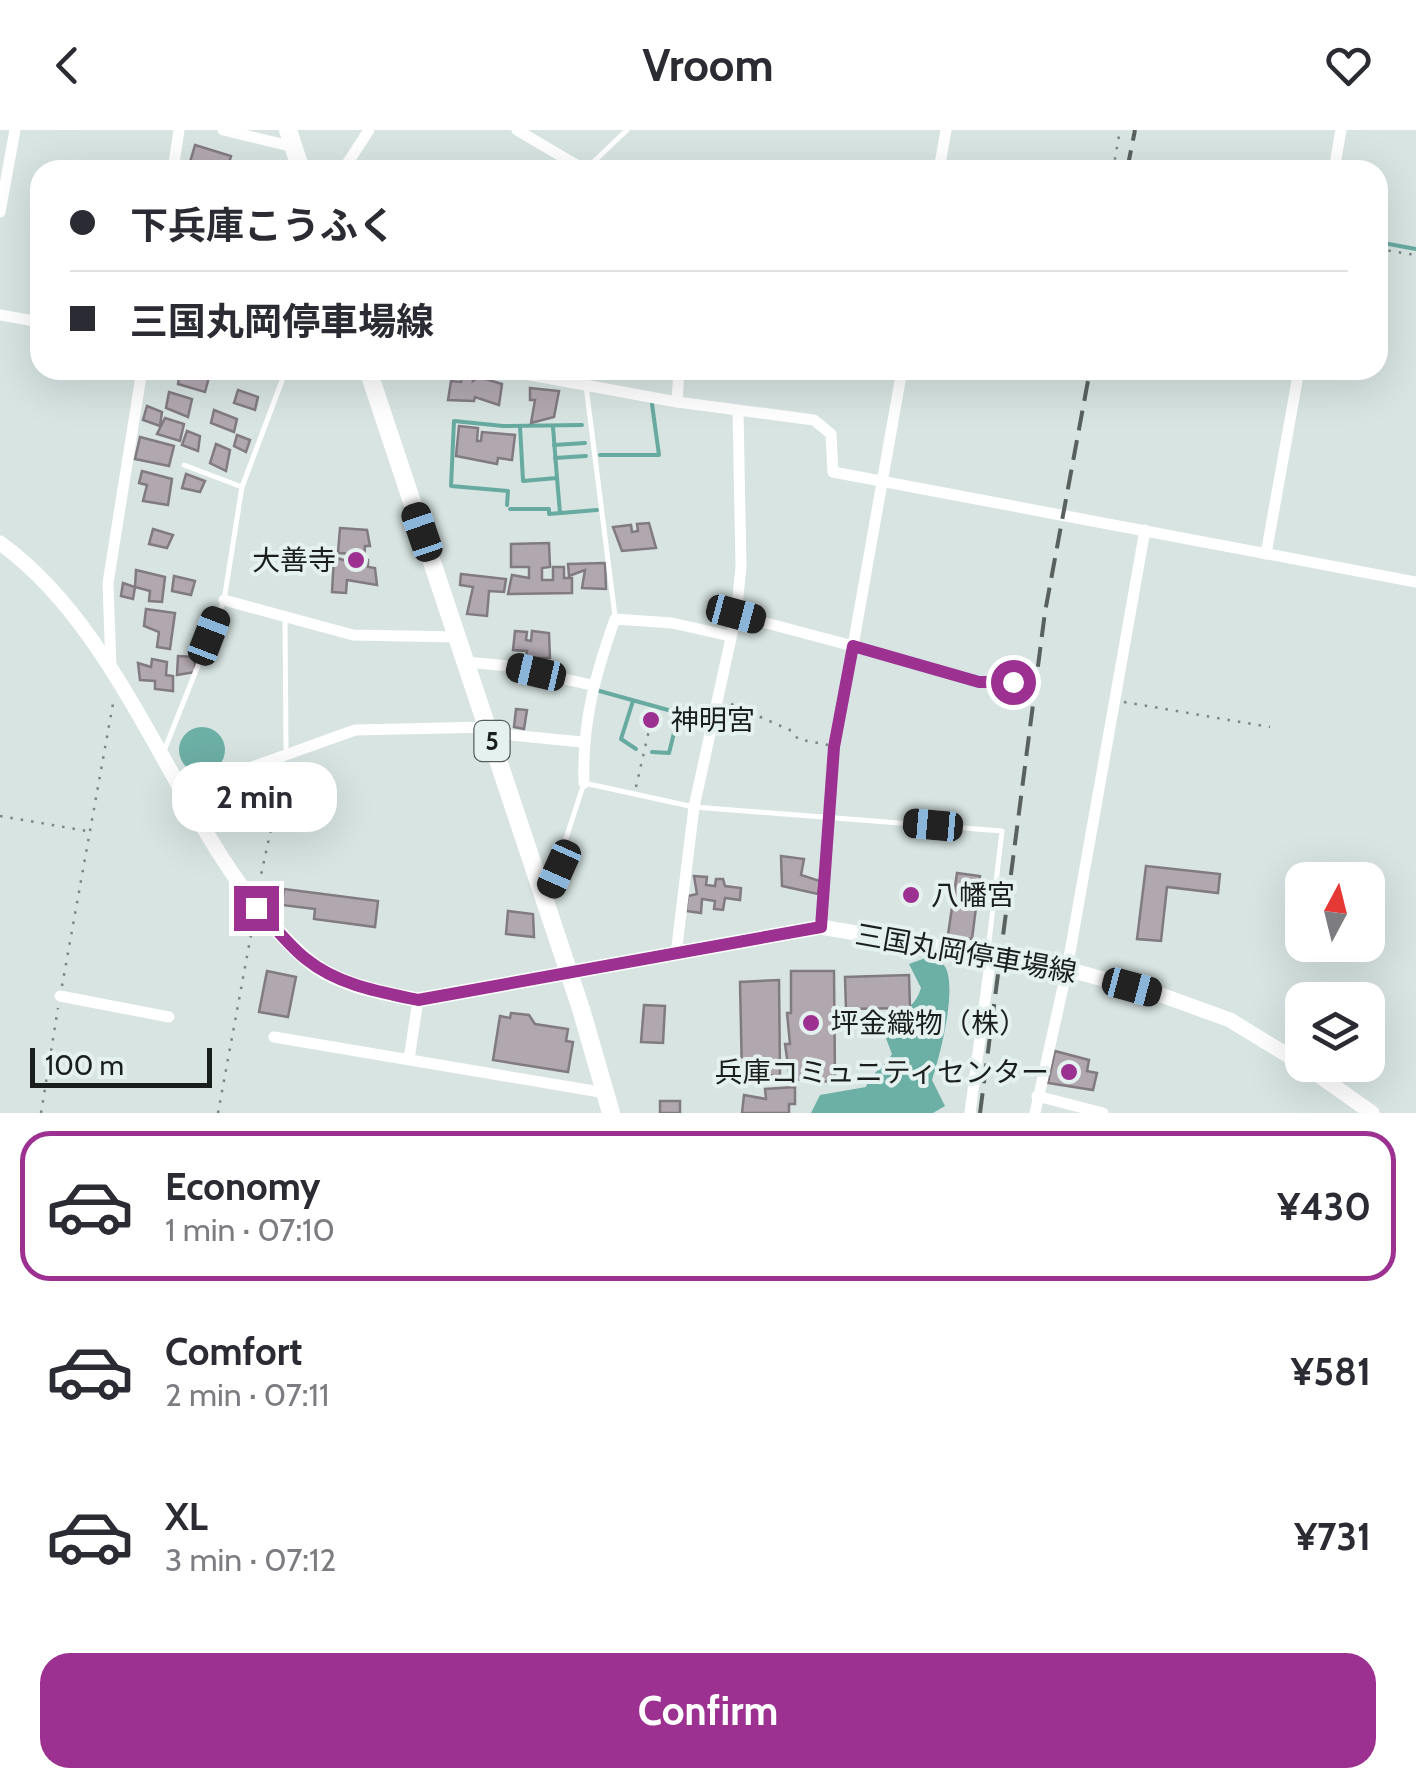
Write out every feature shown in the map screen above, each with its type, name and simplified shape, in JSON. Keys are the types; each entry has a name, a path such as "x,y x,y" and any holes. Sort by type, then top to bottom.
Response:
{"main road":[{"name":"5","path":"371,380 545,901 611,1113"},
{"name":"三国丸岡停車場線","path":"0,542 40,572 114,677 255,906 306,959 368,990 418,1000 569,976 821,927 1067,969 1230,1020 1285,1053"},
{"name":"三国丸岡停車場線","path":"1328,1082 1372,1113"}],"street":[{"path":"0,212 15,130"},
{"path":"174,160 179,130"},
{"path":"223,130 291,139"},
{"path":"350,160 369,130"},
{"path":"516,130 568,160"},
{"path":"941,160 946,130"},
{"path":"1336,160 1341,130"},
{"path":"0,315 30,320"},
{"path":"114,677 108,583 140,380"},
{"path":"567,380 677,402 814,420 831,434 833,472 1416,582"},
{"path":"677,402 679,380"},
{"path":"736,614 853,646 900,380"},
{"path":"1266,554 1297,380"},
{"path":"676,954 694,807 736,614 741,568 738,411"},
{"path":"1034,1113 1067,969 1144,530"},
{"path":"224,600 353,635 458,637"},
{"path":"584,783 582,742 592,685 615,619 672,623 730,636"},
{"path":"466,662 592,685"},
{"path":"184,791 356,730 489,730 582,742"},
{"path":"970,1113 989,955"},
{"path":"60,996 169,1017"},
{"path":"409,1059 418,1000"},
{"path":"274,1037 606,1093"},
{"path":"1037,1096 1103,1113"}],"lane":[{"path":"596,160 628,130"},
{"path":"162,757 224,600 242,487 282,380"},
{"path":"586,386 615,619"},
{"path":"184,465 242,487"},
{"path":"284,615 286,756"},
{"path":"821,927 834,747 853,646 979,682 1013,682"},
{"path":"545,901 559,869 584,783 694,807 1002,831 989,955"}],"path":[{"path":"1115,160 1120,130"},
{"path":"1388,250 1416,256"},
{"path":"40,1113 114,677"},
{"path":"716,698 792,731 798,740 834,747"},
{"path":"1115,701 1270,727"},
{"path":"634,794 650,726"},
{"path":"218,1113 286,756"},
{"path":"0,816 90,832"}],"green space":[{"path":"202,727 218,734 225,750 218,766 202,773 186,766 179,750 186,734"},
{"path":"931,956 944,965 948,975 946,1022 932,1080 945,1106 933,1113 811,1113 820,1095 866,1087 889,1059 892,1054 884,1033 914,1002 921,988 909,964"}],"building":[{"path":"195,145 231,156 230,160 191,160"},
{"path":"179,380 208,380 205,392 178,384"},
{"path":"489,380 502,384 499,405 475,397 474,401 448,400 451,381"},
{"path":"530,388 559,391 554,417 531,423 535,400 530,400"},
{"path":"238,390 258,397 255,410 234,403"},
{"path":"169,392 192,399 188,417 166,408"},
{"path":"147,406 162,412 160,426 143,420"},
{"path":"214,410 237,419 234,432 211,423"},
{"path":"165,418 184,424 180,441 157,434"},
{"path":"459,426 478,428 477,441 481,441 482,432 515,435 512,460 498,458 497,464 456,456"},
{"path":"187,431 200,436 198,451 182,445"},
{"path":"237,435 250,440 246,452 234,446"},
{"path":"140,437 174,446 169,466 135,459"},
{"path":"216,444 230,450 226,471 210,463"},
{"path":"142,471 172,479 168,505 143,501 147,485 139,483"},
{"path":"186,474 205,481 200,492 182,488"},
{"path":"649,523 656,548 622,551 613,527 631,525 632,532 638,531 637,524"},
{"path":"340,528 367,530 370,546 365,546 364,559 368,560 368,567 375,568 377,585 347,580 346,593 332,592 334,557 353,563 353,554 338,553"},
{"path":"153,529 173,535 167,548 149,544"},
{"path":"549,543 550,567 542,568 542,580 553,580 553,567 564,567 564,578 572,578 572,593 508,594 512,575 529,578 529,567 511,567 511,544"},
{"path":"605,563 606,589 582,588 585,570 569,576 568,564"},
{"path":"136,570 165,577 162,602 149,601 150,591 135,587"},
{"path":"461,574 506,579 504,592 489,591 487,616 467,614 473,587 460,585"},
{"path":"174,576 195,581 191,595 172,591"},
{"path":"123,583 135,587 133,599 121,596"},
{"path":"146,609 175,613 170,649 157,647 159,632 144,626"},
{"path":"515,631 527,632 526,640 531,641 532,631 549,633 550,658 526,658 527,651 513,650"},
{"path":"178,656 195,657 195,672 177,675"},
{"path":"152,659 167,662 166,675 173,676 173,691 155,689 155,681 140,680 138,663 151,667"},
{"path":"516,709 527,710 524,729 514,727"},
{"path":"781,856 804,859 801,875 820,881 818,894 782,886"},
{"path":"1146,866 1220,874 1218,893 1167,887 1161,941 1137,939"},
{"path":"957,873 980,876 972,939 948,935"},
{"path":"694,876 707,877 706,885 715,886 716,879 723,879 725,886 741,888 740,900 725,898 723,910 714,909 715,901 702,899 701,913 686,911 688,896 697,894"},
{"path":"284,889 378,901 375,927 314,919 315,909 282,905"},
{"path":"508,911 533,914 534,937 506,934"},
{"path":"267,971 296,977 288,1017 259,1012"},
{"name":"坪金織物（株）","path":"791,971 834,971 835,1082 790,1079 785,1044 790,1044 787,1013 791,1013"},
{"path":"909,975 910,1008 846,1009 845,977"},
{"path":"779,980 780,1075 742,1076 740,982"},
{"path":"644,1005 665,1006 663,1043 641,1042"},
{"path":"511,1013 529,1015 535,1024 568,1029 566,1041 573,1042 568,1072 493,1060 500,1016 510,1018"},
{"path":"1055,1051 1089,1060 1087,1071 1097,1073 1093,1090 1048,1083"},
{"path":"795,1087 795,1104 789,1104 789,1113 742,1113 744,1095 766,1099 765,1089"},
{"path":"660,1101 680,1101 680,1113 660,1113"}],"waterway":[{"path":"1388,244 1416,249"},
{"path":"600,455 659,455 652,404"},
{"path":"507,505 508,491 451,486 454,421 503,426 582,425"},
{"path":"520,426 523,481 557,478 553,427"},
{"path":"554,445 585,443"},
{"path":"555,458 586,456"},
{"path":"557,478 560,513"},
{"path":"510,509 549,509 549,514 597,510"},
{"path":"596,690 679,713 669,753 652,752"},
{"path":"633,701 621,739 636,749"}],"railway":[{"path":"1129,160 1135,130"},
{"path":"980,1113 1045,612 1088,380"}],"place":[{"name":"大善寺","path":"356,560"},
{"name":"神明宮","path":"651,720"},
{"name":"八幡宮","path":"911,895"},
{"name":"坪金織物（株）","path":"811,1023"},
{"name":"兵庫コミュニティセンター","path":"1069,1072"}],"route":[{"path":"256,908 306,959 332,975 368,990 418,1000 569,976 821,927 834,747 853,646 979,682 1013,682"}]}
